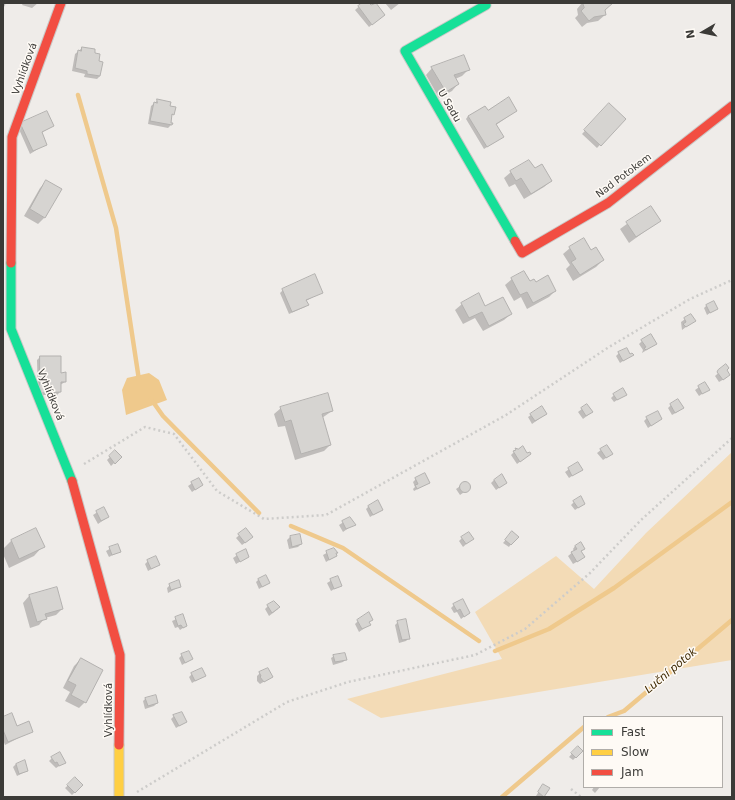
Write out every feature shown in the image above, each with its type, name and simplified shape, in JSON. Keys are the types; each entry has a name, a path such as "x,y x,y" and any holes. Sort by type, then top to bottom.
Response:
{"street":[{"name":"Vyhlídková","path":"61,3 12,137 11,329 70,474 120,655 119,797"},
{"name":"U Sadu","path":"485,4 405,51 522,253"},
{"name":"Nad Potokem","path":"522,253 608,203 732,106"}],"path":[{"path":"70,474 145,427 174,434 217,491 264,520 326,515 506,415 609,347 690,300 732,280"},
{"path":"136,793 287,702 348,682 475,655 525,629 590,574 641,520 732,438"},
{"path":"571,788 580,797"}],"shaded area":[{"path":"149,373 159,380 167,400 126,415 122,390 127,378"},
{"path":"732,452 732,660 381,718 347,699 502,659 475,612 556,556 594,589 646,533"}],"building":[{"path":"362,3 369,3 371,5 376,3 385,15 372,25 358,6"},
{"path":"583,3 613,3 605,10 606,15 594,17 589,21 581,11 584,8"},
{"path":"82,47 95,49 95,53 100,54 99,61 103,62 100,76 87,74 87,71 75,68 78,50 81,51"},
{"path":"464,55 470,70 454,75 459,84 446,92 431,67"},
{"path":"509,97 517,111 496,124 504,137 487,147 468,116 485,106 488,110"},
{"path":"157,99 171,102 170,106 176,107 174,115 172,114 172,125 150,121 154,102 157,103"},
{"path":"609,103 626,119 601,146 584,130"},
{"path":"47,111 54,126 42,132 47,145 33,151 20,123"},
{"path":"529,160 535,168 542,164 552,181 531,194 521,178 516,181 510,171"},
{"path":"46,180 62,189 45,218 30,209"},
{"path":"651,206 661,221 636,237 626,222"},
{"path":"584,238 591,250 596,247 604,260 580,275 571,262 576,259 569,247"},
{"path":"524,271 530,281 534,279 536,282 548,275 556,291 533,303 527,292 520,295 511,278"},
{"path":"315,274 323,293 306,300 309,305 292,312 282,289"},
{"path":"479,293 485,306 503,297 512,314 489,326 482,312 469,318 461,303"},
{"path":"714,301 718,309 710,313 706,305"},
{"path":"691,314 696,321 686,327 683,324 686,322 684,318"},
{"path":"651,334 657,344 646,350 644,348 646,347 641,340"},
{"path":"627,348 630,354 632,353 634,355 623,361 618,352"},
{"path":"40,356 61,356 61,373 66,372 66,382 61,382 61,392 40,393"},
{"path":"726,364 729,368 727,370 730,375 723,380 717,372"},
{"path":"705,382 710,390 702,394 698,386"},
{"path":"623,388 627,395 617,400 613,394"},
{"path":"328,393 333,411 322,414 331,445 301,454 291,420 285,422 280,407"},
{"path":"678,399 684,408 675,413 670,404"},
{"path":"587,404 593,412 586,416 581,408"},
{"path":"542,406 547,414 535,421 530,414"},
{"path":"658,411 662,419 651,426 646,417"},
{"path":"607,445 613,454 606,458 600,449"},
{"path":"523,446 527,453 530,452 531,454 520,462 513,451 516,450 515,448 518,449"},
{"path":"115,450 122,457 115,464 109,456"},
{"path":"578,462 583,470 572,476 568,468"},
{"path":"425,473 430,483 417,489 415,485 418,484 415,478"},
{"path":"502,474 507,483 499,488 494,480"},
{"path":"199,478 203,485 195,490 191,482"},
{"path":"463,482 467,482 469,483 469,491 463,492 460,489 460,485"},
{"path":"581,496 585,504 578,508 573,501"},
{"path":"378,500 383,510 373,515 368,506"},
{"path":"104,507 109,517 101,521 96,511"},
{"path":"350,517 356,525 346,529 342,521"},
{"path":"36,528 45,547 19,559 11,540"},
{"path":"246,528 253,537 245,543 238,534"},
{"path":"512,531 519,537 511,545 505,540"},
{"path":"469,532 474,539 466,544 461,537"},
{"path":"300,534 302,544 292,547 290,536"},
{"path":"581,542 585,549 581,551 585,557 577,562 571,552 577,549 575,546"},
{"path":"118,544 121,552 112,555 109,547"},
{"path":"334,548 338,553 336,553 337,556 329,560 326,551"},
{"path":"246,549 249,557 240,562 236,554"},
{"path":"156,556 160,565 151,569 147,560"},
{"path":"266,575 270,583 262,587 258,579"},
{"path":"338,576 342,586 334,589 330,579"},
{"path":"179,580 181,587 171,590 169,584"},
{"path":"57,587 63,609 45,614 47,619 37,622 29,595"},
{"path":"463,599 470,613 464,617 460,609 457,611 453,604"},
{"path":"274,601 280,607 272,613 267,605"},
{"path":"369,612 373,620 369,622 371,625 362,629 357,620"},
{"path":"183,614 187,626 183,628 181,625 178,626 175,617"},
{"path":"406,619 410,639 402,640 397,621"},
{"path":"189,651 193,659 185,663 181,654"},
{"path":"345,653 347,660 335,662 333,655"},
{"path":"81,658 103,670 86,703 71,695 76,685 68,681"},
{"path":"202,668 206,676 195,681 191,673"},
{"path":"268,668 273,677 264,682 260,677 259,672"},
{"path":"156,695 158,703 148,706 145,698"},
{"path":"182,712 187,722 179,726 173,715"},
{"path":"12,713 17,726 29,721 33,732 8,742 3,730 3,717"},
{"path":"578,746 583,751 576,758 571,753"},
{"path":"60,752 66,763 59,766 51,757"},
{"path":"25,760 28,771 19,774 16,764"},
{"path":"75,777 83,785 75,793 67,785"},
{"path":"543,784 550,788 544,797 538,792"}],"waterway":[{"path":"78,95 116,228 139,380"},
{"path":"151,399 163,416 259,513"},
{"path":"495,651 549,629 614,588 732,502"},
{"path":"291,526 343,548 479,641"},
{"name":"Luční potok","path":"611,716 624,711 732,620"},
{"name":"Luční potok","path":"502,797 583,728"}],"traffic: fast":[{"path":"485,3 486,5 405,51 515,241"},
{"path":"11,263 11,329 72,481"}],"traffic: slow":[{"path":"119,745 119,797"}],"traffic: jam":[{"path":"11,263 12,137 61,3"},
{"path":"515,241 522,253 608,203 732,106"},
{"path":"72,481 120,655 119,745"}]}
